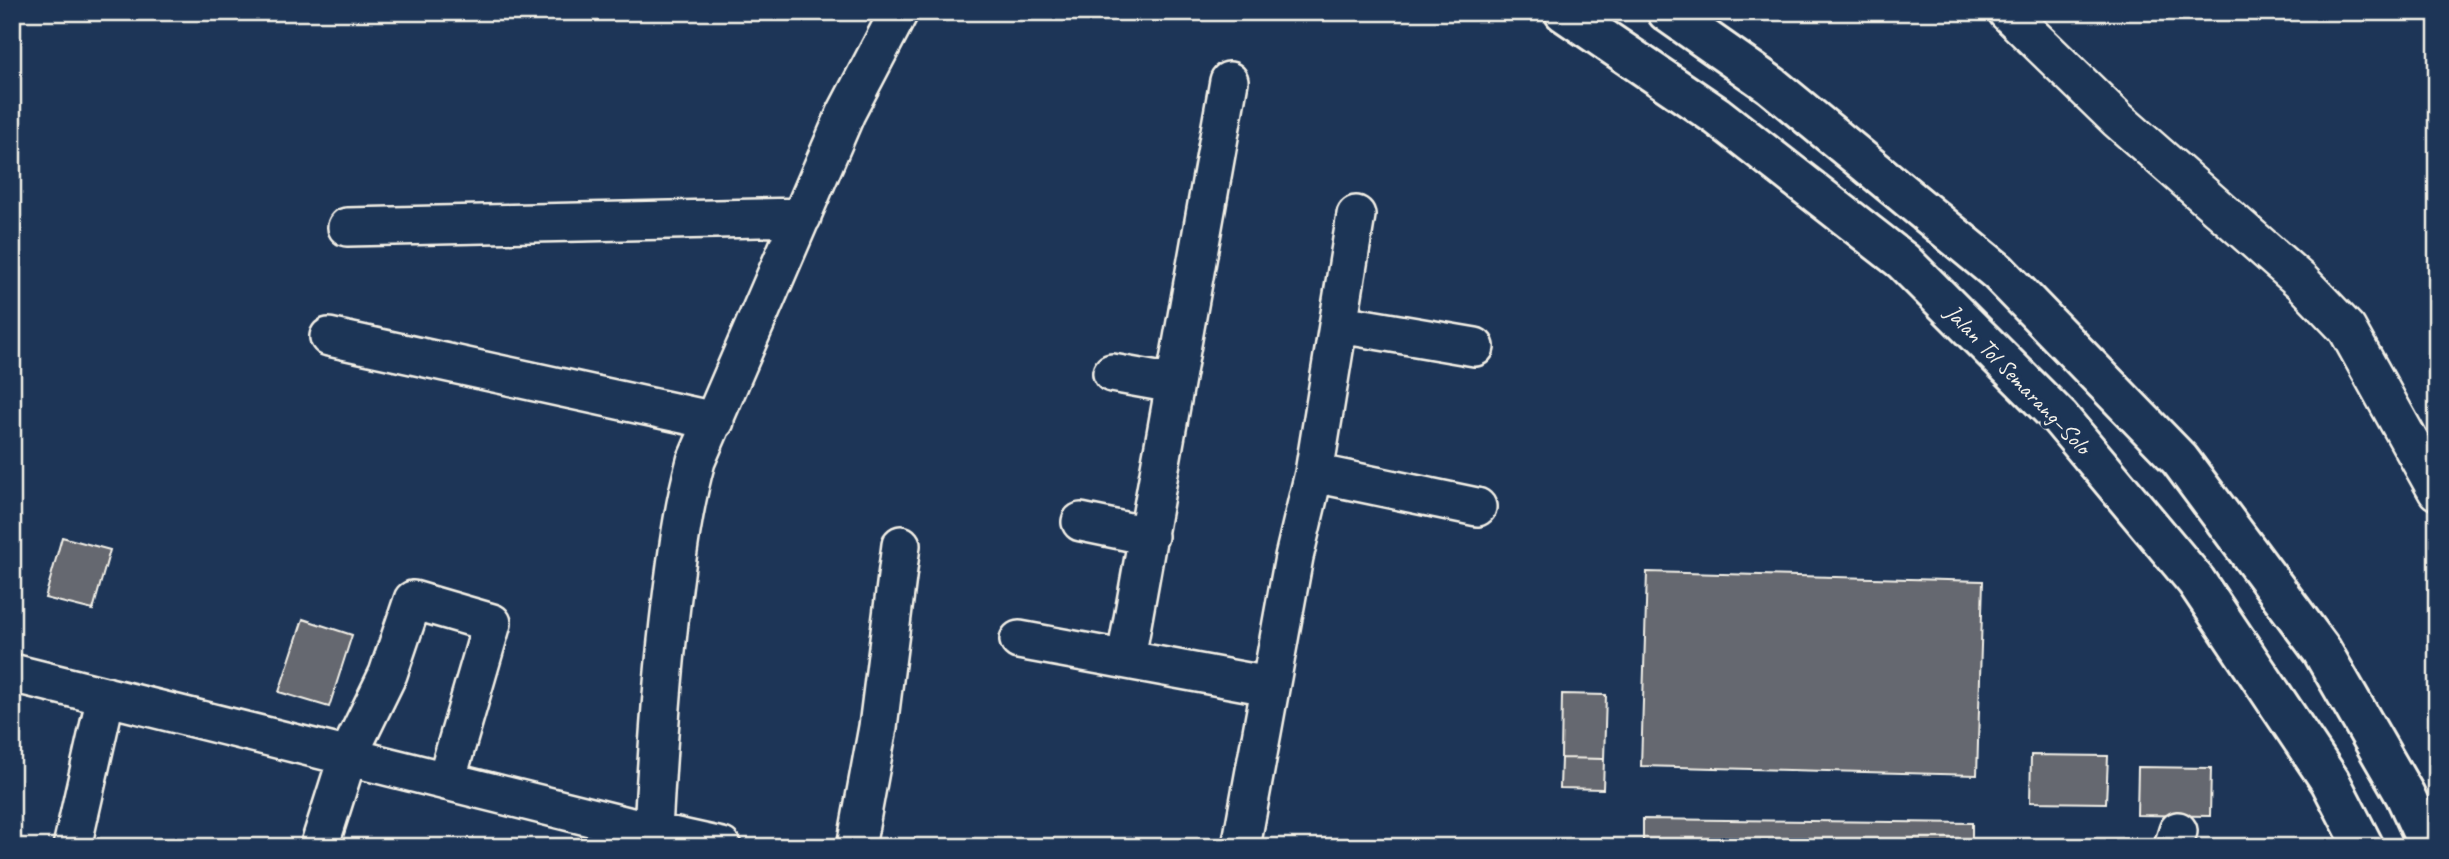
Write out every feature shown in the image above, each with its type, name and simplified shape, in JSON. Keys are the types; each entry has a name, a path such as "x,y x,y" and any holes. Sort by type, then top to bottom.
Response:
{"highway":[{"name":"Jalan Tol Semarang–Solo","path":"1564,12 1717,116 1903,261 2060,418 2196,582 2330,781 2364,847"},
{"path":"1667,12 1770,85 1998,272 2180,460 2322,651 2405,795 2429,847"}],"street":[{"path":"636,834 658,726 678,548 696,461 846,113 899,12"},
{"path":"2007,12 2117,119 2302,282 2347,329 2437,491"},
{"path":"1126,658 1229,81"},
{"path":"1241,847 1294,557 1314,473 1356,215"},
{"path":"347,226 802,217"},
{"path":"1340,324 1475,347"},
{"path":"329,337 715,421"},
{"path":"1112,373 1174,384"},
{"path":"1314,473 1478,506"},
{"path":"1081,522 1149,536"},
{"path":"856,847 878,727 901,545"},
{"path":"319,847 348,756 388,674 413,600 492,623 446,781"},
{"path":"1019,640 1269,686"},
{"path":"12,673 446,781 636,834 722,847"},
{"path":"72,847 106,696"}],"building":[{"path":"62,537 110,550 93,610 45,598"},
{"path":"1647,572 1983,581 1977,775 1641,766"},
{"path":"303,619 352,635 329,707 279,692"},
{"path":"1562,694 1606,695 1604,759 1561,758"},
{"path":"2031,755 2108,756 2106,803 2030,802"},
{"path":"1561,758 1604,759 1603,789 1560,788"},
{"path":"2138,767 2211,768 2210,816 2137,815"},
{"path":"1643,819 1972,823 1972,847 1643,847"}]}
